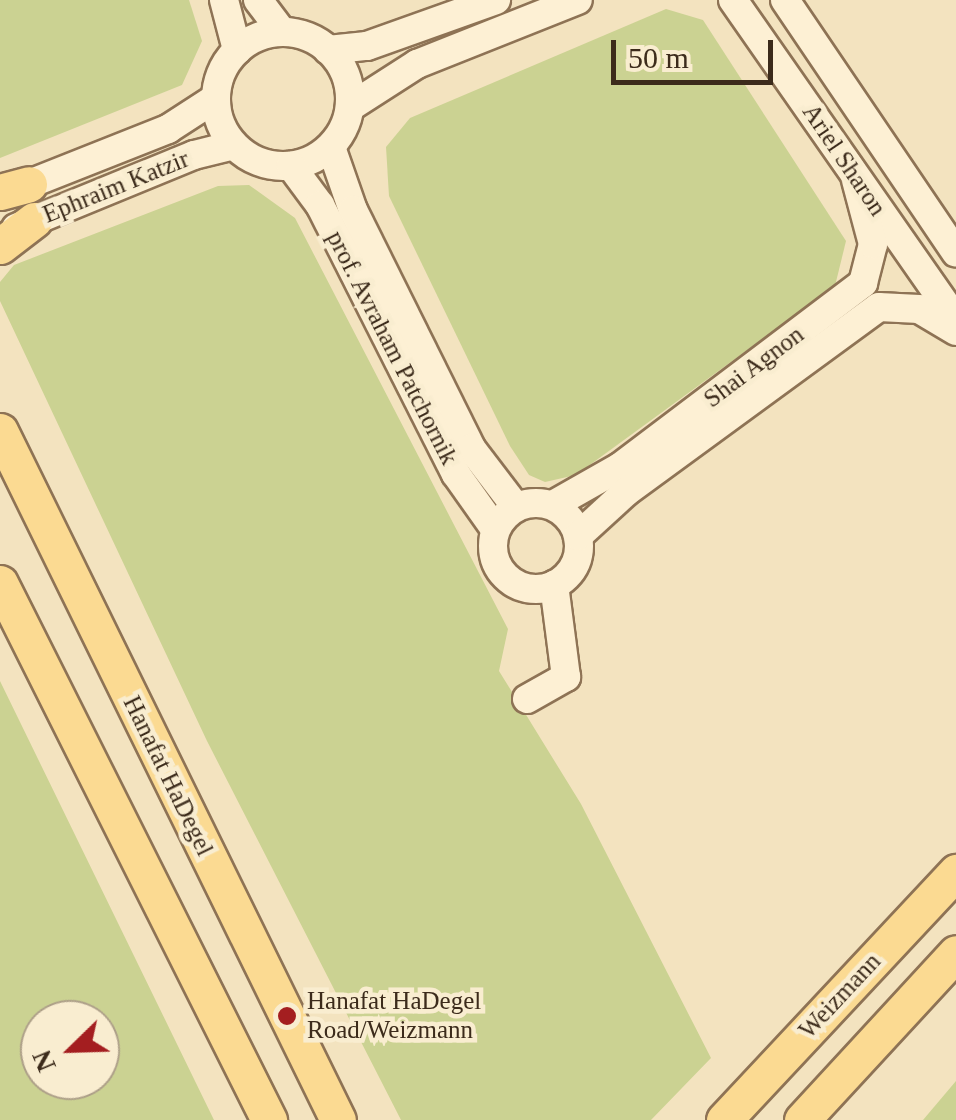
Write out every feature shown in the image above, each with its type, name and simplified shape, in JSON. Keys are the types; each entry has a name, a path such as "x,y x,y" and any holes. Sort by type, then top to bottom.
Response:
{"main road":[{"path":"0,246 34,220"},
{"name":"Hanafat HaDegel","path":"0,431 338,1120"},
{"path":"0,583 270,1120"},
{"name":"Weizmann","path":"724,1120 956,872"},
{"path":"802,1120 956,952"}],"street":[{"path":"224,0 237,50 216,98 234,145 260,162 290,166 331,147 350,108 417,64 578,0"},
{"path":"258,0 282,32 328,50 382,42 496,0"},
{"name":"Ariel Sharon","path":"734,0 956,320"},
{"name":"Ariel Sharon","path":"785,0 956,253"},
{"path":"237,50 282,32"},
{"path":"328,50 346,76 350,108"},
{"name":"Ephraim Katzir","path":"10,190 168,129 216,98"},
{"name":"Ephraim Katzir","path":"0,234 194,155 234,145"},
{"name":"prof. Avraham Patchornik","path":"331,147 354,210 471,448 516,506"},
{"name":"prof. Avraham Patchornik","path":"290,166 320,205 456,474 495,529"},
{"name":"Shai Agnon","path":"552,505 620,467 863,283 872,244 856,180"},
{"name":"Shai Agnon","path":"578,536 626,492 879,307 919,308 956,332"},
{"path":"552,505 578,536 576,560 554,585 532,589 508,579 493,556 495,529 516,506 552,505"},
{"path":"528,699 566,678 554,585"}],"green space":[{"path":"0,0 189,0 202,41 182,85 0,158"},
{"path":"666,9 703,20 846,241 835,286 576,475 545,482 529,475 510,446 389,196 386,147 410,118"},
{"path":"249,185 295,218 508,629 499,671 581,804 711,1058 651,1120 401,1120 207,741 0,301 0,282 14,265 218,186"},
{"path":"0,681 214,1120 0,1120"},
{"path":"956,1081 956,1120 923,1120"}],"place":[{"name":"Hanafat HaDegel Road/Weizmann","path":"287,1016"}]}
